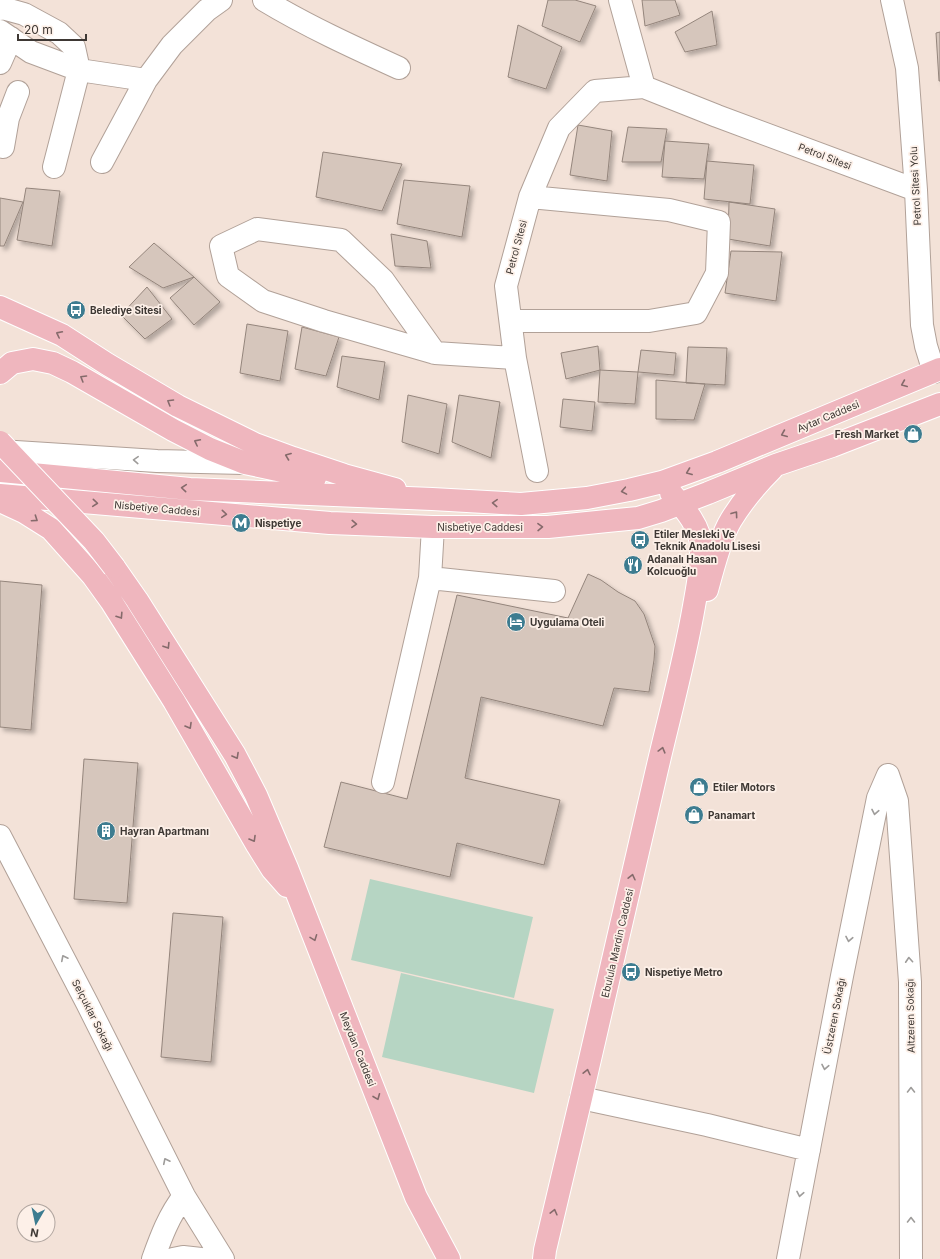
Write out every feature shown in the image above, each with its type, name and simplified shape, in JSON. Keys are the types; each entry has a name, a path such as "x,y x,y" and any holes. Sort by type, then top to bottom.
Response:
{"main road":[{"path":"0,307 62,335 107,364 178,406 255,444 344,475 432,499"},
{"path":"0,373 12,363 33,359 53,363 72,372 173,430 210,449 245,464 432,499"},
{"name":"Aytar Caddesi","path":"662,482 717,462 937,370"},
{"name":"Nisbetiye Caddesi","path":"0,495 330,523 434,527 548,527 638,518 681,504 776,465 832,446 940,404"},
{"name":"Meydan Caddesi","path":"0,442 94,540 137,600 236,755 274,835 416,1197"},
{"path":"690,628 705,597 731,520 761,480 776,465"},
{"path":"0,471 190,489 521,504 587,498 662,482 681,504 697,528 702,548 690,628"},
{"path":"0,501 24,512 51,530 93,576 174,701 272,869 300,901"},
{"name":"Ebulula Mardin Caddesi","path":"543,1256 690,628"},
{"path":"416,1197 433,1259"},
{"path":"416,1197 449,1259"}],"street":[{"path":"102,162 146,80 172,45 207,10 221,0"},
{"path":"264,0 341,42 399,68"},
{"path":"620,0 644,87"},
{"name":"Petrol Sitesi Yolu","path":"892,0 907,68 916,190 922,325 926,346 937,370"},
{"path":"0,9 28,7 74,47 79,70 54,167"},
{"path":"0,63 5,35 31,52 79,70 146,80"},
{"name":"Petrol Sitesi","path":"537,471 515,358 506,286 530,197 559,128 595,91 644,87 717,116 916,190"},
{"path":"3,147 4,116 18,92"},
{"path":"510,321 649,321 696,313 718,273 719,222 668,210 530,197"},
{"path":"435,353 382,280 341,240 257,229 221,246 228,276 263,301 324,321 435,353 515,358"},
{"path":"0,451 157,461 245,464"},
{"path":"383,782 430,578 434,527"},
{"path":"430,578 554,591"},
{"name":"Üstzeren Sokağı","path":"788,1259 878,798 888,775"},
{"name":"Altzeren Sokağı","path":"888,775 897,801 910,982 911,1259"},
{"name":"Selçuklar Sokağı","path":"0,836 87,1003 184,1196 223,1259"},
{"path":"581,1098 707,1125 809,1150"},
{"path":"153,1259 166,1224 176,1206 184,1196"},
{"path":"173,1259 183,1257 201,1259"}],"green space":[{"path":"370,879 533,917 514,998 351,960"},
{"path":"401,973 554,1009 534,1093 382,1057"}],"building":[{"path":"548,0 575,0 596,6 580,42 542,26"},
{"path":"642,0 675,0 680,15 645,26"},
{"path":"712,11 717,45 685,52 675,32"},
{"path":"518,25 562,47 546,89 508,77"},
{"path":"940,32 940,81 939,81 936,33"},
{"path":"578,125 612,131 607,181 570,175"},
{"path":"628,127 667,129 661,162 622,162"},
{"path":"665,141 709,144 704,179 662,177"},
{"path":"323,152 402,164 382,211 316,197"},
{"path":"707,161 754,165 750,204 704,199"},
{"path":"404,180 470,186 462,237 397,224"},
{"path":"26,188 60,191 52,246 17,240"},
{"path":"0,198 23,202 4,246 0,246"},
{"path":"729,202 775,209 770,246 728,239"},
{"path":"391,234 427,241 431,268 395,266"},
{"path":"154,243 194,277 163,288 129,267"},
{"path":"731,251 782,252 776,301 725,293"},
{"path":"194,277 220,302 194,325 170,298"},
{"path":"147,287 172,319 145,339 121,315"},
{"path":"247,324 288,331 280,381 240,373"},
{"path":"302,327 339,337 326,376 295,369"},
{"path":"598,346 600,370 566,379 561,353"},
{"path":"688,347 727,348 725,385 686,383"},
{"path":"641,350 676,353 674,375 638,372"},
{"path":"342,356 385,362 379,400 337,387"},
{"path":"600,370 638,372 635,404 598,402"},
{"path":"656,380 705,384 694,420 656,419"},
{"path":"408,395 447,404 439,454 402,442"},
{"path":"459,395 500,402 491,458 452,442"},
{"path":"563,399 595,402 592,431 560,427"},
{"path":"588,574 601,580 618,592 635,601 644,614 655,646 649,692 614,688 603,726 481,697 465,778 560,800 544,865 457,843 450,877 324,847 341,782 407,799 457,595 568,618"},
{"path":"0,581 42,585 31,730 0,727"},
{"name":"Hayran Apartmanı","path":"84,759 138,763 127,903 74,899"},
{"path":"173,913 223,917 211,1062 161,1057"}],"place":[{"name":"Belediye Sitesi","path":"76,310"},
{"name":"Fresh Market","path":"913,434"},
{"name":"Nispetiye","path":"241,523"},
{"name":"Etiler Mesleki Ve Teknik Anadolu Lisesi","path":"640,540"},
{"name":"Adanalı Hasan Kolcuoğlu","path":"633,565"},
{"name":"Uygulama Oteli","path":"516,622"},
{"name":"Etiler Motors","path":"699,787"},
{"name":"Panamart","path":"694,815"},
{"name":"Hayran Apartmanı","path":"106,831"},
{"name":"Nispetiye Metro","path":"631,972"}]}
